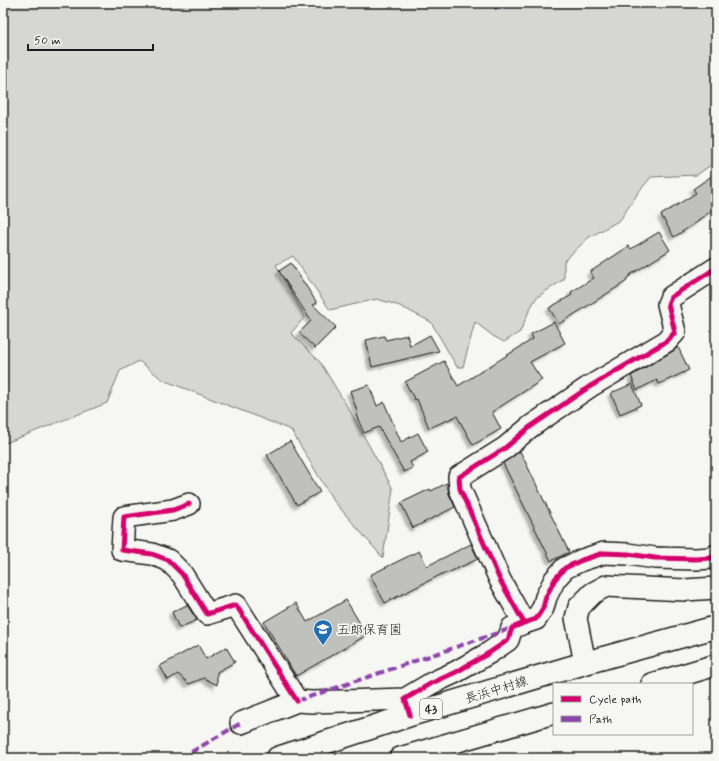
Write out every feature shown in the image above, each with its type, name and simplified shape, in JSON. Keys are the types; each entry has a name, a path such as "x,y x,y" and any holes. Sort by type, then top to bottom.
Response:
{"main road":[{"name":"長浜中村線","path":"278,758 407,707 585,663 716,627"}],"street":[{"path":"524,623 500,580 460,489 458,477 505,448 530,427 588,387 667,341 674,332 668,304 671,297 716,268"},
{"path":"189,504 173,510 124,517 122,550 152,554 168,560 182,574 207,614 236,605 297,701"},
{"path":"241,723 297,701 407,707 432,683 456,672 489,653 508,640 512,628 536,618 543,608 546,596 555,579 566,568 582,560 604,553 628,554 655,558 696,559 711,558 716,555"},
{"path":"585,663 576,618 578,607 592,593 606,586 685,590 716,588"},
{"path":"655,683 716,665"},
{"path":"400,758 553,713"}],"shaded area":[{"path":"3,3 716,3 716,161 697,175 651,177 620,220 588,238 564,261 564,279 536,298 520,332 504,342 493,336 475,322 463,367 457,367 431,322 400,306 377,299 330,310 293,256 276,265 305,317 291,333 320,362 350,411 393,489 383,558 333,500 291,430 163,380 139,361 120,371 107,403 3,444"}],"building":[{"path":"716,173 716,208 674,237 661,215 696,193 693,189"},
{"path":"659,232 670,250 630,275 626,279 627,281 559,324 549,308 572,295 571,292 594,278 590,272 629,246 631,249"},
{"path":"291,263 317,303 313,305 336,327 315,348 299,333 311,321 279,271"},
{"path":"554,322 565,343 530,362 542,380 492,412 501,429 473,445 457,416 429,428 417,399 415,400 405,382 444,361 458,386 533,339 531,334"},
{"path":"407,335 410,346 430,335 439,351 372,367 366,340 384,336 386,340"},
{"path":"678,347 689,370 659,384 657,380 637,390 631,376"},
{"path":"632,384 641,405 620,414 611,393"},
{"path":"369,385 377,406 384,402 401,442 418,433 428,452 410,462 413,468 404,472 379,427 364,433 356,415 358,414 350,391"},
{"path":"290,441 320,492 297,505 267,455"},
{"path":"520,451 569,552 551,561 503,463"},
{"path":"447,483 449,494 455,507 413,528 401,503 430,489 431,491"},
{"path":"471,544 478,559 445,574 444,573 385,603 370,575 419,551 427,566"},
{"path":"346,600 367,635 296,676 264,622 296,603 307,622"},
{"path":"187,605 197,620 179,628 172,612"},
{"path":"198,645 206,659 226,647 235,662 217,672 217,685 204,678 189,684 178,674 168,680 160,666"}],"marked path":[{"path":"493,3 497,9"},
{"path":"297,701 512,628"},
{"path":"181,758 241,723"}],"cycle path":[{"path":"410,715 405,699 489,653 508,640 512,628 524,623 500,580 460,489 459,477 505,448 530,427 589,387 667,341 675,332 668,304 671,297 716,268"},
{"path":"189,504 173,510 124,517 122,550 152,554 168,560 182,574 207,614 236,605 297,701"},
{"path":"524,623 536,619 543,608 546,597 555,579 565,568 582,560 604,553 628,554 655,558 696,559 711,558 716,555"}],"place":[{"name":"五郎保育園","path":"323,646"}]}
